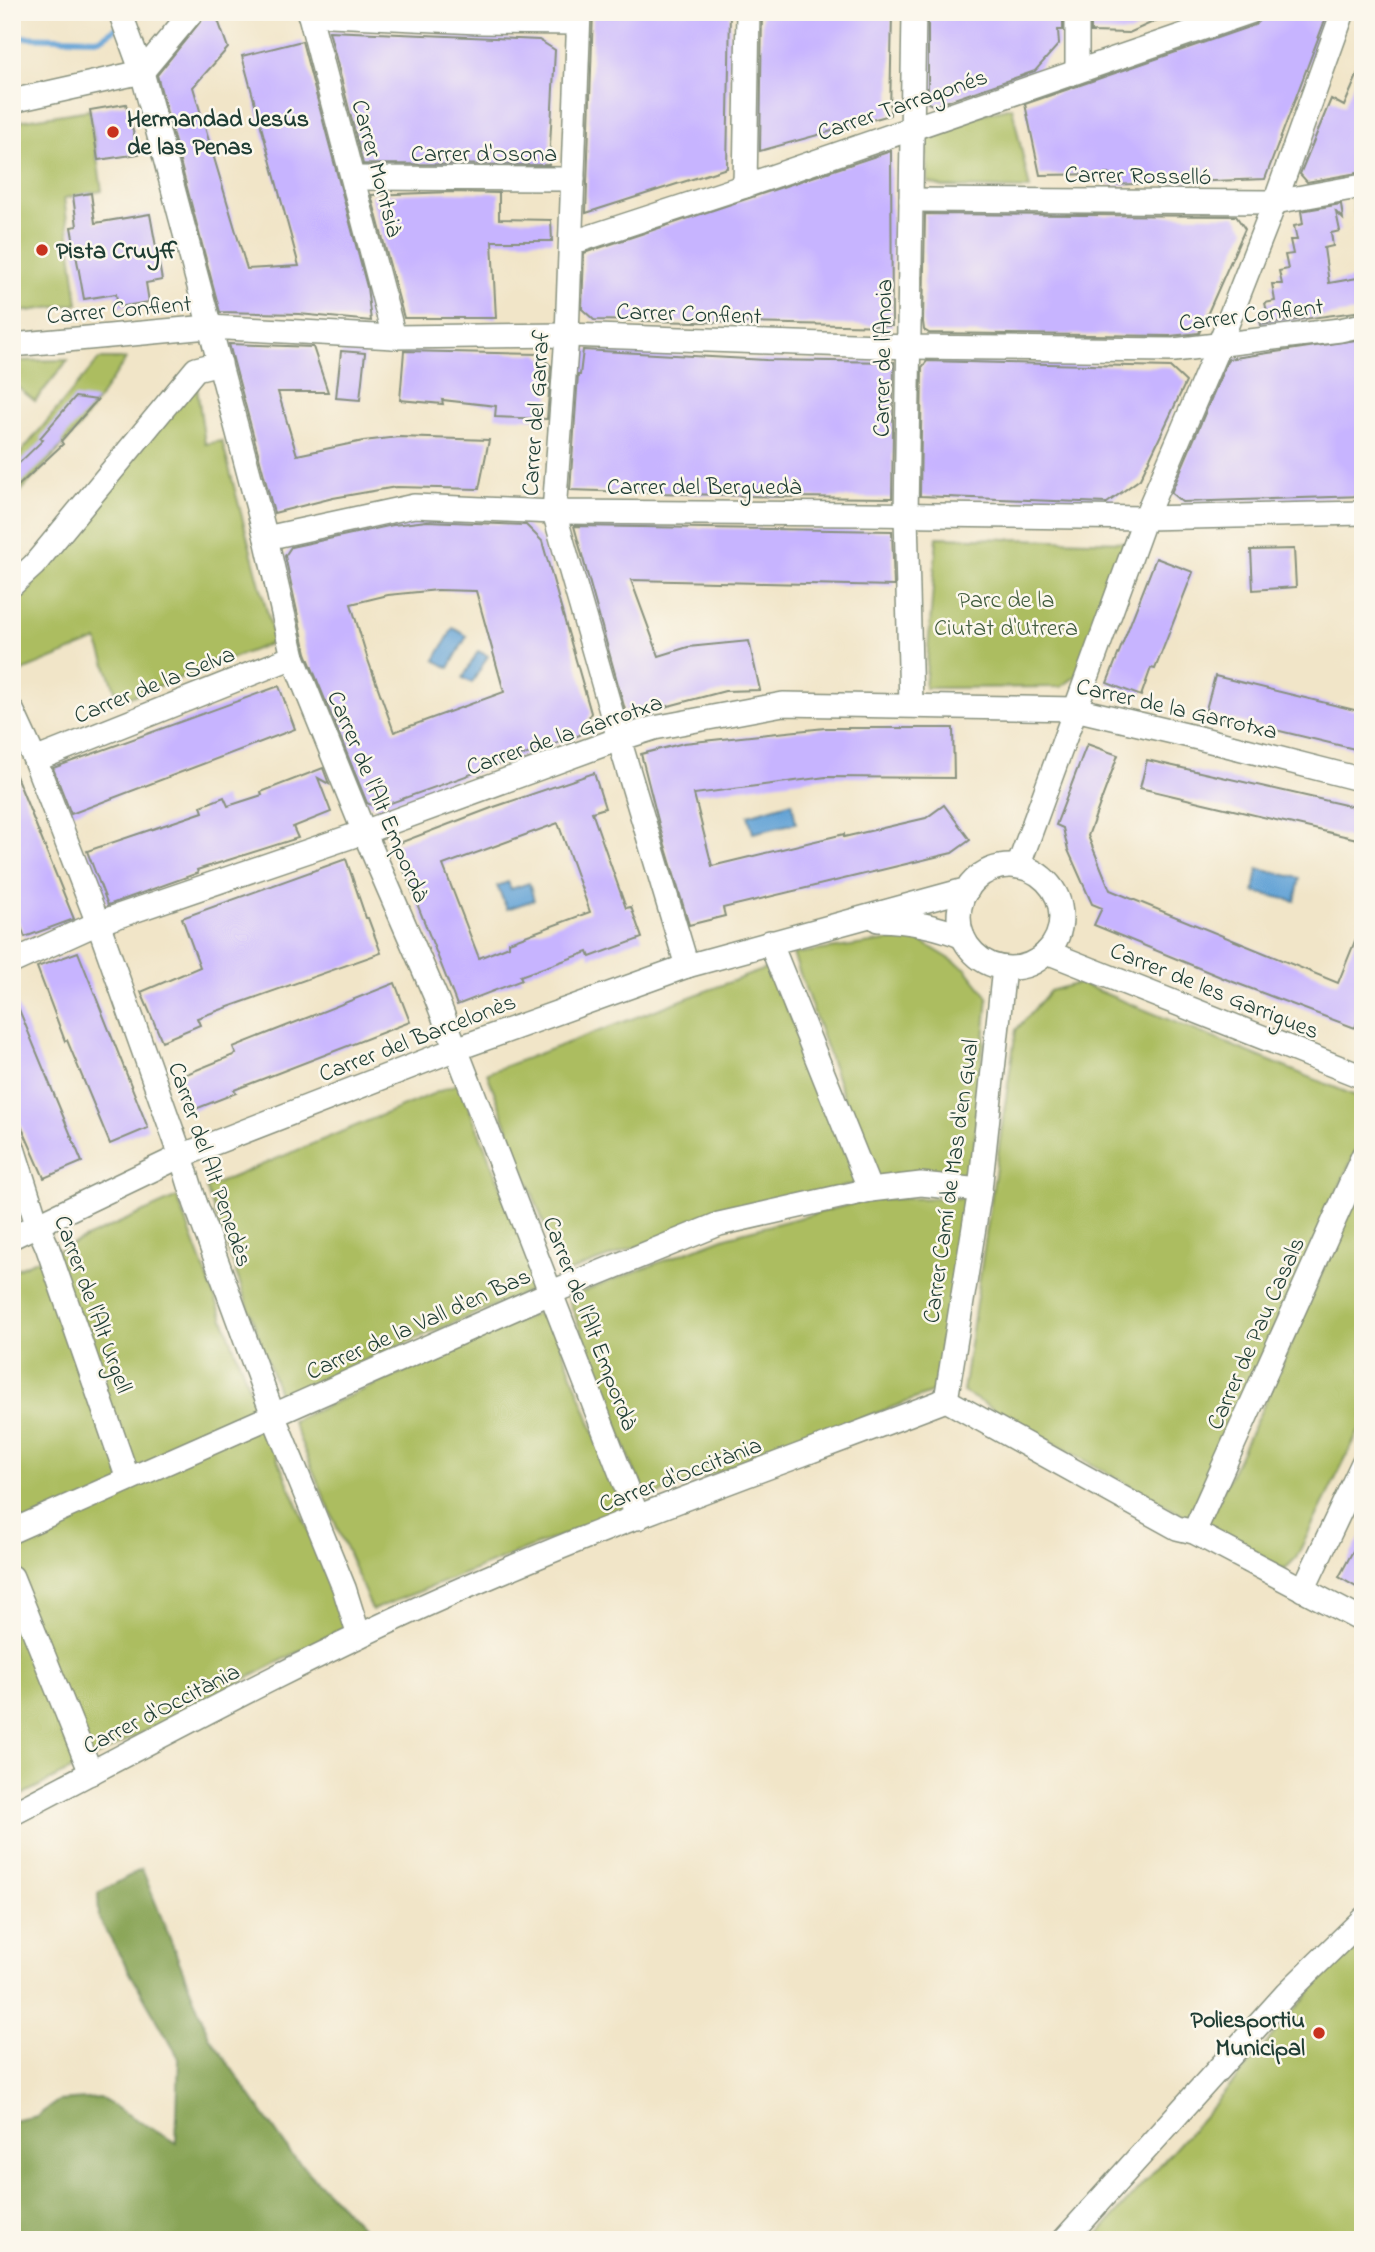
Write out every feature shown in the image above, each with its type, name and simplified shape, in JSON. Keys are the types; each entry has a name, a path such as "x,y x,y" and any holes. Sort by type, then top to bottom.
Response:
{"street":[{"name":"Carrer de l'Alt Empordà","path":"120,12 142,72 266,538 293,657 456,1049 638,1518"},
{"path":"12,101 142,72 192,12"},
{"path":"745,186 748,12"},
{"name":"Carrer de l'Anoia","path":"911,705 906,515 914,12"},
{"path":"1077,12 1077,71"},
{"name":"Carrer Tarragonés","path":"571,243 912,129 1077,71 1217,17 1250,12"},
{"path":"1018,867 1145,518 1219,345 1275,202 1343,12"},
{"path":"309,13 478,22 578,18"},
{"name":"Carrer Montsià","path":"309,13 394,337"},
{"name":"Carrer del Garraf","path":"578,18 568,335 554,512 687,966"},
{"name":"Carrer d'Osona","path":"354,178 573,179"},
{"name":"Carrer Rosselló","path":"911,200 1275,202 1363,186"},
{"name":"Carrer Conflent","path":"12,345 208,327 394,337 568,335 908,347 1174,350 1363,325"},
{"path":"12,585 34,565 196,369 220,363"},
{"name":"Carrer del Berguedà","path":"266,538 414,506 554,512 1145,518 1363,513"},
{"name":"Carrer de la Selva","path":"35,760 293,657"},
{"name":"Carrer de la Garrotxa","path":"12,962 98,923 364,832 619,739 654,728 783,704 1075,709 1363,780"},
{"name":"Carrer del Alt Penedès","path":"12,710 35,760 98,923 195,1202 273,1415 344,1588 359,1636"},
{"path":"1018,867 1035,873 1049,884 1058,900 1060,918 1057,936 1048,951 1028,965 1004,968 979,958 963,937 959,912 968,889 977,878 990,870 1018,867"},
{"name":"Carrer del Barcelonès","path":"12,1237 181,1156 456,1049 687,966 968,889"},
{"name":"Carrer del Barcelonès","path":"854,920 904,921 941,928 963,937"},
{"path":"769,942 870,1190"},
{"name":"Carrer de les Garrigues","path":"1048,951 1363,1077"},
{"name":"Carrer Camí de Mas d'en Gual","path":"946,1400 980,1190 1004,968"},
{"name":"Carrer de l'Alt Urgell","path":"12,1145 37,1224 128,1479"},
{"name":"Carrer de Pau Casals","path":"1194,1532 1363,1156"},
{"name":"Carrer de la Vall d'en Bas","path":"12,1531 552,1292 719,1224 870,1190 920,1184 980,1190"},
{"path":"946,1400 1177,1528 1194,1532 1363,1621"},
{"name":"Carrer d'Occitània","path":"12,1814 359,1636 450,1594 638,1518 946,1400"},
{"path":"1295,1586 1363,1464"},
{"path":"12,1577 91,1773"},
{"path":"1064,2240 1287,1993 1363,1919"}],"green space":[{"path":"1012,107 1030,189 942,187 928,182 926,135 942,124"},
{"path":"90,110 102,191 64,198 78,304 12,313 12,122"},
{"path":"1363,194 1363,263 1352,196"},
{"path":"99,359 126,359 78,429 12,501 12,463"},
{"path":"68,360 35,401 12,383 12,361"},
{"path":"196,381 205,444 222,441 275,642 119,701 97,640 20,672 12,653 12,601"},
{"name":"Parc de la Ciutat d'Utrera","path":"937,537 1125,542 1076,676 1061,687 925,688"},
{"path":"914,937 965,968 988,997 971,1179 874,1182 793,954"},
{"path":"770,967 858,1183 709,1220 563,1274 487,1073"},
{"path":"1079,983 1363,1099 1363,1133 1353,1157 1188,1518 963,1392 1016,1030 1050,991"},
{"path":"459,1083 541,1286 280,1396 206,1188"},
{"path":"1363,1178 1363,1423 1296,1558 1284,1570 1204,1530 1271,1390"},
{"path":"177,1197 267,1435 350,1625 12,1800 12,1271"},
{"path":"965,1198 936,1391 645,1499 568,1297 726,1237 871,1199"},
{"path":"547,1309 624,1511 372,1610 292,1421"},
{"path":"142,1869 209,2036 292,2155 374,2240 12,2240 12,2121 37,2116 58,2101 100,2098 176,2143 179,2058 99,1919 98,1893"},
{"name":"Poliesportiu Municipal","path":"1363,1935 1363,2240 1093,2240 1220,2098 1330,1969"}],"water":[{"path":"453,628 467,636 449,668 435,660"},
{"path":"478,651 488,656 472,683 463,678"},
{"path":"792,802 796,823 753,833 748,815"},
{"path":"1258,869 1300,878 1295,901 1254,892"},
{"path":"508,882 511,889 529,883 534,900 507,909 497,886"}],"building":[{"path":"208,12 215,12 228,48 193,87 247,269 299,266 242,56 302,41 367,287 371,321 299,314 220,312 157,75"},
{"path":"593,12 730,12 727,168 586,213"},
{"path":"762,12 892,12 890,115 760,151"},
{"path":"928,12 1006,12 1063,16 1063,30 1058,30 1059,44 1035,71 934,106 928,103"},
{"path":"1091,12 1175,12 1129,33 1091,32"},
{"path":"1275,12 1328,12 1265,179 1110,185 1110,174 1040,175 1025,104 1255,25 1263,16"},
{"path":"329,31 539,40 555,50 549,165 363,164"},
{"path":"1363,62 1363,172 1307,182 1300,174 1331,99 1344,106"},
{"name":"Hermandad Jesús de las Penas","path":"126,104 139,154 98,160 90,110"},
{"path":"891,151 892,326 594,320 582,309 584,253"},
{"path":"91,193 95,223 150,214 162,280 146,283 149,302 118,307 116,294 84,299 71,227 77,226 73,196"},
{"path":"499,193 499,219 551,220 552,241 492,241 496,318 404,318 371,195"},
{"path":"1341,204 1343,219 1336,212 1340,231 1331,233 1333,246 1324,248 1329,283 1363,277 1363,311 1261,325 1259,317 1268,316 1265,303 1275,301 1272,284 1282,284 1279,271 1288,269 1285,255 1293,254 1290,240 1297,240 1294,226 1303,224 1301,211"},
{"path":"925,214 1236,216 1245,229 1199,333 1170,336 929,333 924,330 923,322"},
{"path":"1363,339 1363,496 1182,502 1171,493 1228,359"},
{"path":"229,344 313,347 328,392 278,392 297,455 363,441 399,437 489,440 479,489 396,487 333,498 274,513"},
{"path":"583,350 766,360 894,362 892,498 570,490 578,375"},
{"path":"341,351 365,353 360,400 336,398"},
{"path":"404,351 539,354 551,366 547,419 495,417 496,406 442,400 443,404 400,400"},
{"path":"927,361 1170,367 1186,382 1140,479 1107,503 920,496 922,367"},
{"path":"75,397 97,400 61,441 63,444 17,487 13,469 43,440 40,438"},
{"path":"427,521 526,525 542,541 591,713 580,735 377,808 367,803 306,653 285,556 291,547 393,525","holes":["438,590 476,591 504,692 394,732 351,604 388,595"]},
{"path":"574,526 892,531 894,586 631,580 659,656 688,647 749,641 760,690 725,691 627,717"},
{"path":"1294,549 1296,587 1253,590 1251,550"},
{"path":"1156,558 1193,572 1155,669 1151,668 1141,696 1107,683"},
{"path":"1215,676 1363,712 1363,751 1205,713"},
{"path":"279,686 295,729 71,814 53,768"},
{"path":"825,728 953,728 954,778 826,777 694,794 712,866 844,834 844,837 926,818 944,805 970,840 952,853 723,908 725,916 689,925 641,754 684,743"},
{"path":"1087,744 1118,755 1088,836 1110,890 1338,983 1363,921 1363,1007 1355,1028 1094,925 1102,908 1092,904 1068,850 1063,828 1056,825"},
{"path":"1147,760 1363,809 1357,839 1140,788"},
{"path":"12,766 74,919 25,937 12,904"},
{"path":"323,768 329,784 318,778 331,812 293,827 298,838 197,870 198,873 108,905 87,851 203,812 201,806 224,797 228,806 262,795 261,792"},
{"path":"594,773 605,808 592,812 626,908 631,907 642,938 590,957 588,952 520,976 522,980 457,1005 394,845","holes":["558,823 590,912 509,942 509,946 479,958 443,865"]},
{"path":"346,859 381,953 197,1018 200,1025 162,1041 141,992 200,967 182,918"},
{"path":"78,952 148,1128 110,1144 67,1040 65,1041 37,967"},
{"path":"395,983 410,1022 234,1090 236,1093 193,1110 179,1077 236,1054 233,1047"},
{"path":"13,995 82,1162 44,1178 12,1105"},
{"path":"1363,1532 1363,1579 1358,1588 1339,1577"}],"waterway":[{"path":"12,37 100,39 140,12"}],"place":[{"name":"Hermandad Jesús de las Penas","path":"113,132"},
{"name":"Pista Cruyff","path":"42,250"},
{"name":"Poliesportiu Municipal","path":"1319,2033"}]}
